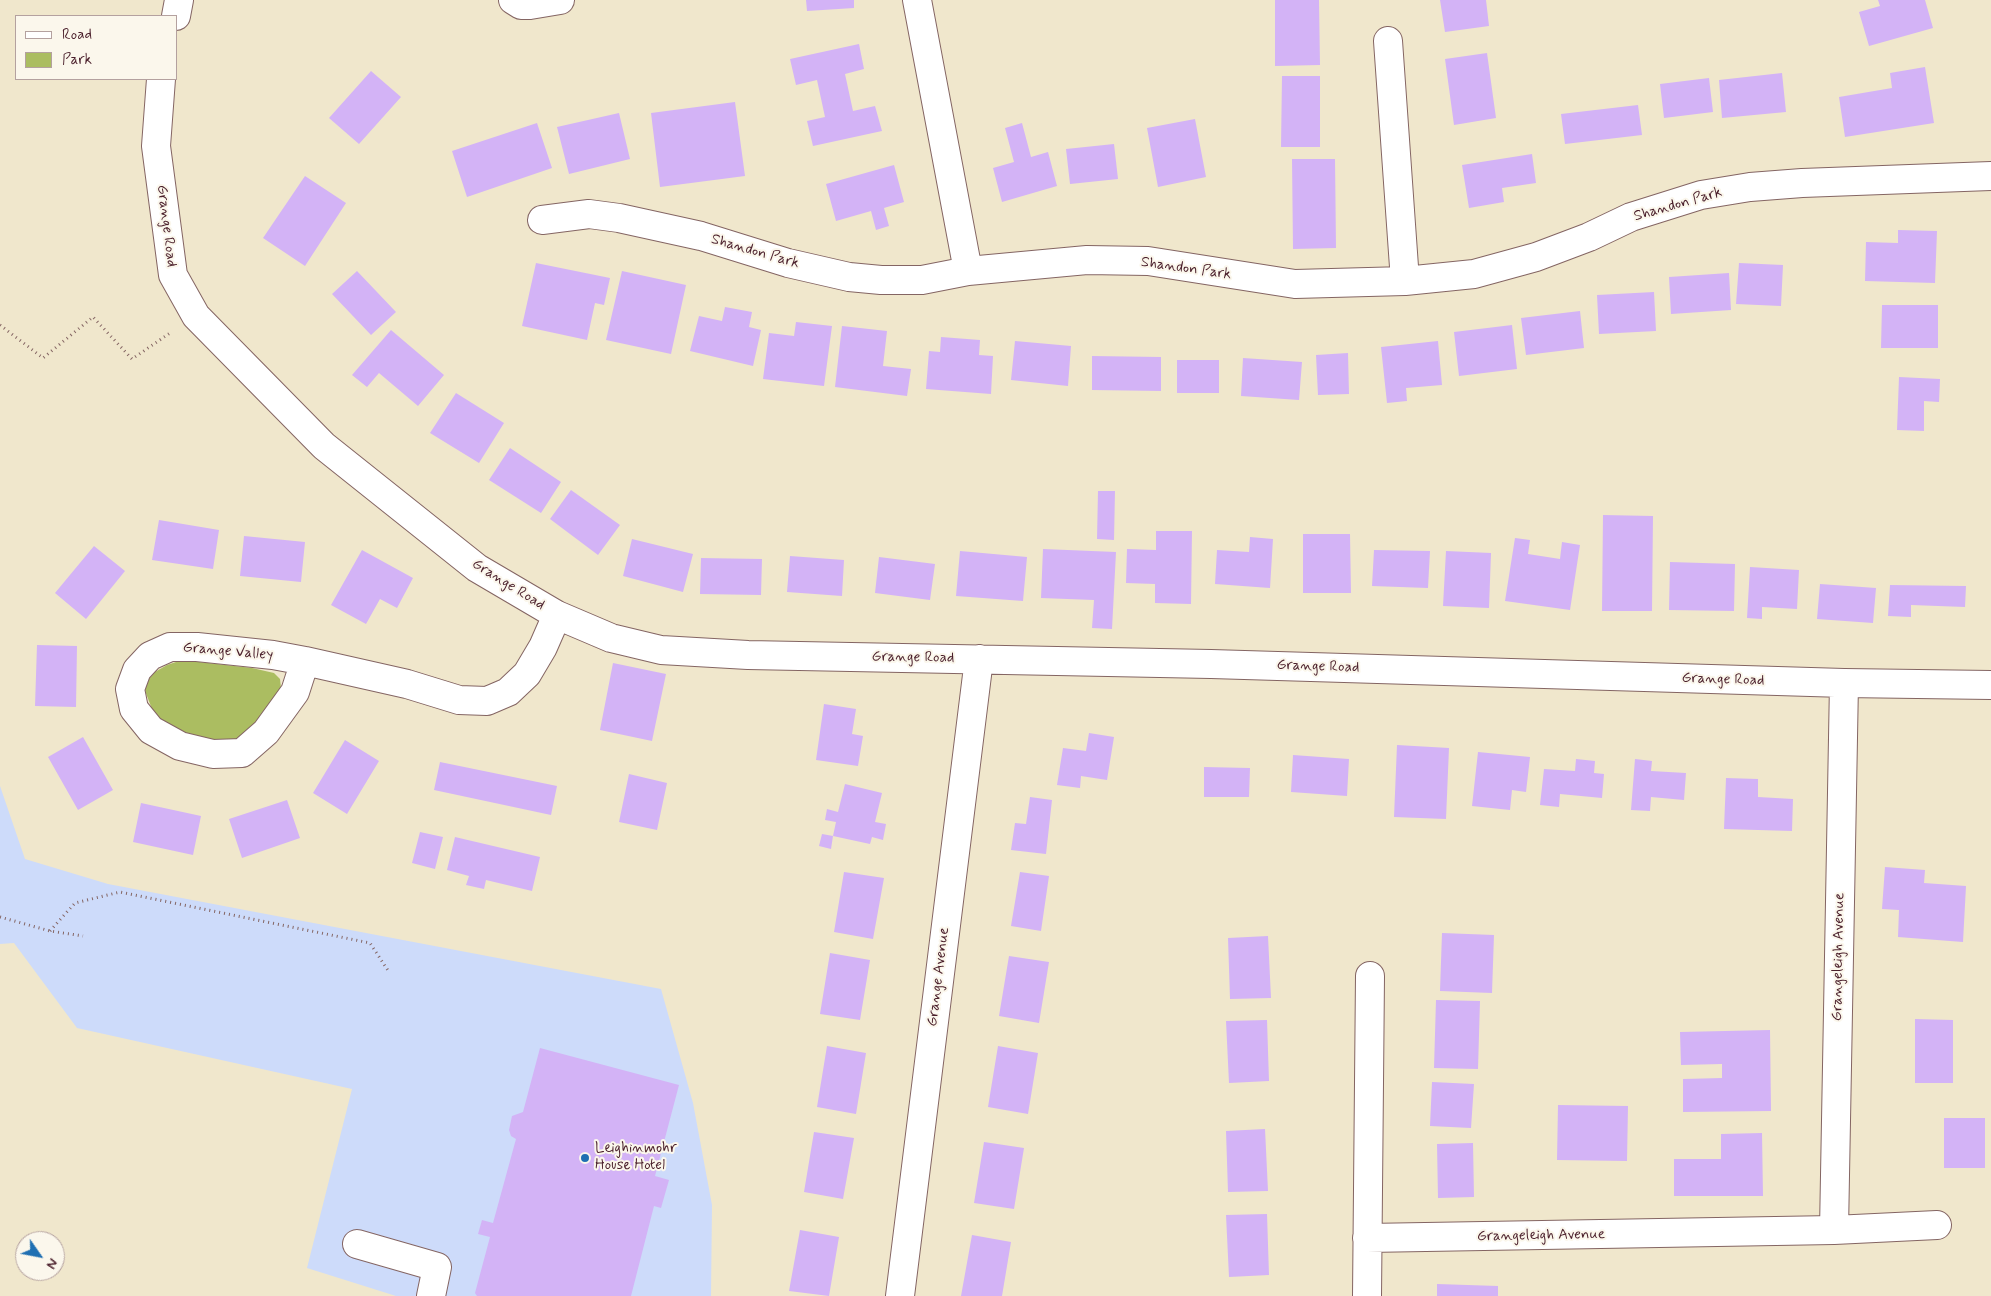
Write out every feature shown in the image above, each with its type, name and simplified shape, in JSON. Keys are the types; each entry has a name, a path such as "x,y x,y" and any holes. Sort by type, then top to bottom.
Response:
{"street":[{"path":"176,15 179,0"},
{"path":"513,0 521,5 560,0"},
{"path":"917,0 968,271"},
{"path":"1388,41 1404,281"},
{"name":"Grange Road","path":"161,80 156,146 173,275 196,316 324,446 477,568 557,615 611,638 661,650 748,655 979,659 1844,683 1991,685"},
{"name":"Shandon Park","path":"542,220 589,214 619,218 701,236 788,263 849,277 881,280 922,280 968,271 1087,260 1148,261 1295,284 1404,281 1474,274 1536,257 1589,237 1631,218 1700,195 1750,187 1802,183 1991,176"},
{"name":"Grange Valley","path":"305,661 295,692 266,732 242,753 213,754 180,746 151,730 134,709 130,689 136,670 150,656 170,647 197,647 273,655 305,661 407,684 460,700 488,701 508,692 527,674 544,647 557,615"},
{"name":"Grange Avenue","path":"900,1296 979,659"},
{"name":"Grangeleigh Avenue","path":"1834,1230 1844,683"},
{"path":"1367,1296 1370,976"},
{"name":"Grangeleigh Avenue","path":"1367,1238 1834,1230 1938,1225"},
{"path":"357,1244 437,1267 431,1296"}],"path":[{"path":"0,324 43,358 94,317 132,359 196,316"},
{"path":"50,930 74,903 120,892 370,942 389,972"},
{"path":"0,917 50,930 83,936"}],"shaded area":[{"path":"0,786 25,859 108,884 661,989 693,1103 712,1205 711,1296 396,1296 307,1268 352,1089 77,1028 14,943 0,944"}],"green space":[{"path":"182,660 252,668 274,673 280,679 281,688 254,726 240,738 225,742 187,735 168,725 154,714 145,691 148,680 155,672 167,665"}],"building":[{"path":"806,0 854,0 854,8 807,11"},
{"path":"1275,0 1319,0 1320,65 1275,66"},
{"path":"1440,0 1486,0 1489,26 1445,32"},
{"path":"1878,0 1925,0 1933,28 1869,46 1859,12 1880,6"},
{"path":"859,44 864,69 845,74 853,111 875,106 882,131 813,146 807,121 825,117 817,80 796,85 790,59"},
{"path":"1487,53 1496,118 1454,125 1445,59"},
{"path":"1925,67 1934,123 1845,137 1839,97 1892,88 1890,73"},
{"path":"371,71 401,97 359,144 329,118"},
{"path":"1782,73 1786,112 1722,118 1719,80"},
{"path":"1282,76 1320,76 1320,147 1281,147"},
{"path":"1709,78 1713,112 1664,118 1660,84"},
{"path":"735,102 745,176 660,187 651,113"},
{"path":"1638,105 1642,135 1565,144 1561,114"},
{"path":"619,113 630,159 569,174 557,127"},
{"path":"1195,119 1206,177 1158,187 1147,128"},
{"path":"537,123 552,168 467,197 452,151"},
{"path":"1022,123 1031,157 1048,152 1057,186 1002,202 993,168 1014,162 1005,128"},
{"path":"1114,144 1118,179 1070,184 1066,149"},
{"path":"1532,154 1536,183 1502,188 1504,202 1469,208 1462,165"},
{"path":"1292,159 1335,159 1336,248 1293,249"},
{"path":"894,165 904,202 884,208 889,226 876,230 871,211 836,221 826,184"},
{"path":"305,176 346,203 305,266 263,238"},
{"path":"1898,230 1937,231 1935,283 1865,281 1866,242 1898,243"},
{"path":"536,263 610,278 604,305 595,303 587,340 522,326"},
{"path":"1739,263 1783,265 1781,306 1736,304"},
{"path":"357,271 396,312 371,335 332,294"},
{"path":"622,271 686,285 671,354 606,340"},
{"path":"1729,273 1731,310 1671,314 1669,277"},
{"path":"1654,292 1656,331 1599,334 1597,295"},
{"path":"1882,305 1938,305 1938,348 1881,348"},
{"path":"725,307 752,312 749,327 761,330 753,366 690,351 699,316 722,321"},
{"path":"1580,311 1584,348 1526,355 1521,318"},
{"path":"796,322 832,326 824,386 763,379 769,333 794,336"},
{"path":"1512,325 1517,369 1459,376 1454,332"},
{"path":"842,326 887,331 883,366 911,369 907,396 835,387"},
{"path":"391,330 444,375 418,406 379,373 367,387 352,375"},
{"path":"941,337 980,340 979,355 993,356 991,394 926,389 929,351 940,352"},
{"path":"1015,341 1071,346 1068,386 1011,380"},
{"path":"1438,341 1442,385 1406,388 1407,401 1387,403 1381,347"},
{"path":"1348,353 1349,394 1318,395 1316,355"},
{"path":"1092,356 1161,357 1161,391 1092,390"},
{"path":"1243,358 1302,362 1299,400 1241,396"},
{"path":"1177,360 1219,360 1219,393 1177,393"},
{"path":"1899,377 1940,379 1939,402 1924,401 1924,431 1897,430"},
{"path":"456,393 504,423 479,463 430,433"},
{"path":"510,448 561,482 541,513 489,480"},
{"path":"571,490 620,525 598,555 550,519"},
{"path":"1098,491 1115,491 1114,540 1097,539"},
{"path":"1603,515 1653,516 1652,611 1602,611"},
{"path":"159,520 219,530 213,569 152,560"},
{"path":"1156,531 1192,531 1191,604 1155,603 1155,584 1126,583 1127,549 1156,550"},
{"path":"1303,534 1350,534 1351,593 1303,593"},
{"path":"244,536 305,542 301,582 240,576"},
{"path":"1250,537 1273,539 1270,588 1215,584 1217,550 1249,552"},
{"path":"1515,538 1530,540 1528,554 1560,559 1562,542 1580,545 1570,610 1505,601"},
{"path":"632,539 693,554 683,592 623,576"},
{"path":"94,546 125,571 86,619 55,593"},
{"path":"1043,549 1116,552 1112,629 1092,628 1094,600 1041,598"},
{"path":"362,550 413,578 397,608 380,599 366,624 331,605"},
{"path":"1374,550 1430,551 1428,588 1372,586"},
{"path":"960,551 1027,557 1023,601 956,596"},
{"path":"1446,551 1491,553 1489,608 1443,606"},
{"path":"790,556 844,560 842,596 787,592"},
{"path":"879,557 935,564 930,600 875,593"},
{"path":"701,558 762,559 761,595 700,594"},
{"path":"1670,562 1735,564 1734,611 1669,610"},
{"path":"1750,567 1799,570 1797,609 1762,607 1762,619 1747,618"},
{"path":"1820,584 1876,588 1873,623 1817,619"},
{"path":"1890,585 1966,586 1965,607 1911,605 1911,617 1888,616"},
{"path":"37,645 77,646 76,707 35,706"},
{"path":"613,663 666,674 652,741 600,730"},
{"path":"824,704 856,709 852,734 863,736 858,766 816,760"},
{"path":"1089,733 1114,737 1107,780 1081,776 1080,788 1057,785 1063,748 1086,751"},
{"path":"83,737 113,790 78,810 48,757"},
{"path":"345,740 379,761 347,814 313,793"},
{"path":"1397,745 1449,748 1446,819 1394,817"},
{"path":"1478,752 1530,757 1526,792 1512,790 1510,810 1472,806"},
{"path":"1293,755 1349,759 1347,796 1291,792"},
{"path":"1576,759 1595,761 1594,773 1604,774 1602,798 1560,794 1559,807 1540,805 1544,769 1575,771"},
{"path":"1635,759 1652,761 1651,771 1686,773 1684,800 1651,797 1650,811 1631,810"},
{"path":"440,762 557,786 551,815 434,790"},
{"path":"1204,767 1250,768 1249,797 1204,797"},
{"path":"629,774 667,783 657,830 619,822"},
{"path":"1726,778 1758,779 1758,797 1793,799 1792,831 1724,829"},
{"path":"845,784 882,793 875,822 886,824 883,840 872,837 870,844 833,836 836,822 825,820 827,809 838,812"},
{"path":"1030,797 1052,800 1046,854 1011,850 1015,823 1026,824"},
{"path":"287,800 300,838 242,858 229,819"},
{"path":"141,803 201,816 193,855 133,842"},
{"path":"420,832 443,837 435,869 412,863"},
{"path":"822,834 833,836 831,849 819,846"},
{"path":"455,837 540,857 532,891 486,880 484,889 466,885 469,876 447,870"},
{"path":"1885,867 1925,870 1924,883 1966,886 1963,942 1898,937 1899,910 1882,909"},
{"path":"844,872 884,878 873,939 834,932"},
{"path":"1020,872 1049,876 1041,931 1011,926"},
{"path":"1442,933 1494,935 1492,993 1440,991"},
{"path":"1268,936 1271,998 1230,999 1228,938"},
{"path":"830,953 870,960 860,1020 820,1014"},
{"path":"1009,956 1049,962 1039,1023 999,1016"},
{"path":"1436,1000 1480,1001 1478,1069 1434,1068"},
{"path":"1915,1019 1953,1020 1953,1083 1915,1083"},
{"path":"1267,1020 1269,1081 1229,1083 1226,1021"},
{"path":"1770,1030 1771,1111 1683,1112 1683,1079 1722,1078 1722,1064 1681,1065 1680,1032"},
{"path":"827,1046 866,1053 856,1114 817,1107"},
{"path":"998,1046 1038,1053 1028,1114 988,1107"},
{"name":"Leighinmohr House Hotel","path":"540,1048 679,1085 655,1176 669,1180 661,1208 654,1206 631,1296 477,1296 475,1293 490,1237 478,1234 482,1220 493,1223 516,1139 511,1136 509,1130 512,1116 523,1112"},
{"path":"1432,1082 1474,1084 1471,1128 1430,1126"},
{"path":"1558,1105 1628,1106 1627,1161 1557,1160"},
{"path":"1944,1118 1985,1118 1985,1168 1944,1168"},
{"path":"1265,1129 1268,1191 1228,1192 1226,1131"},
{"path":"814,1132 854,1138 843,1199 804,1192"},
{"path":"1762,1133 1763,1196 1674,1196 1674,1159 1721,1159 1721,1134"},
{"path":"984,1142 1024,1148 1014,1209 974,1203"},
{"path":"1473,1143 1474,1197 1438,1198 1437,1144"},
{"path":"1267,1214 1269,1275 1229,1277 1226,1215"},
{"path":"800,1230 839,1237 829,1296 789,1291"},
{"path":"972,1235 1011,1242 1002,1296 961,1296"},
{"path":"1437,1284 1498,1286 1498,1296 1437,1296"}],"place":[{"name":"Leighinmohr House Hotel","path":"585,1158"}]}
